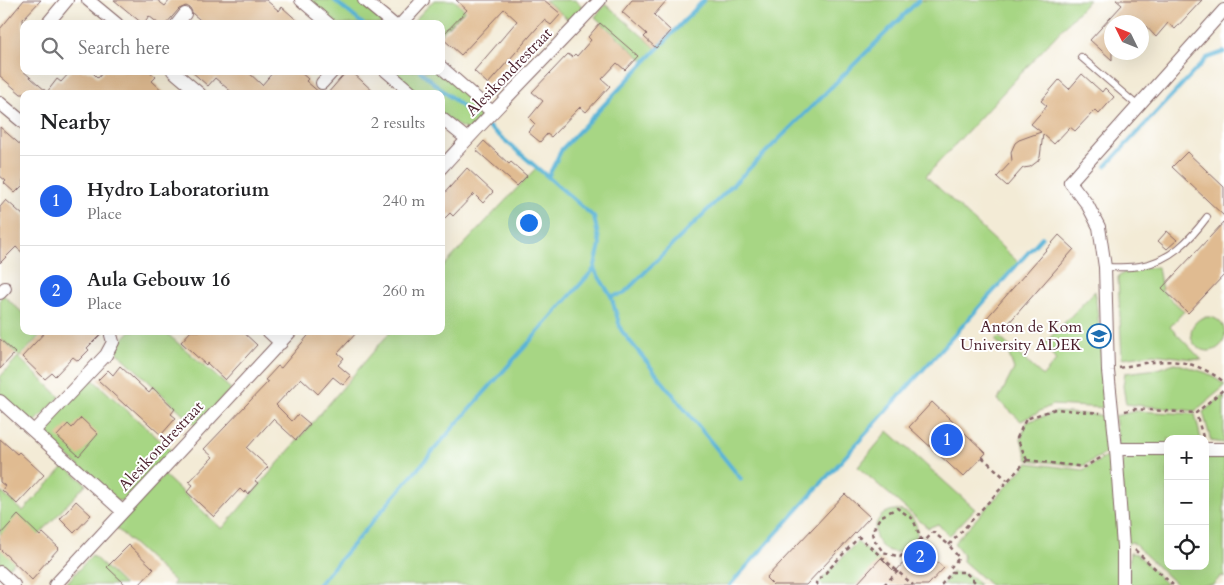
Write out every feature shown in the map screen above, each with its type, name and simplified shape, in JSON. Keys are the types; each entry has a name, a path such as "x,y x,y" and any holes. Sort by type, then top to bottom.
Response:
{"street":[{"path":"50,20 67,0"},
{"path":"88,0 111,20"},
{"path":"301,0 324,20"},
{"path":"364,0 388,20"},
{"path":"405,20 423,0"},
{"name":"Alesikondrestraat","path":"445,164 600,0"},
{"path":"1123,585 1123,547 1108,370 1105,267 1099,227 1087,204 1070,182 1224,10"},
{"path":"445,71 492,112"},
{"path":"178,75 195,90"},
{"path":"322,83 329,75"},
{"path":"389,75 399,90"},
{"path":"0,103 20,120"},
{"path":"445,121 467,139"},
{"path":"34,432 106,356 113,342 111,335"},
{"path":"272,335 281,343"},
{"name":"Alesikondrestraat","path":"56,585 122,511 288,335"},
{"path":"0,401 122,511"},
{"path":"1116,449 1164,449"},
{"path":"1209,449 1224,449"},
{"path":"0,572 14,585"}],"lane":[{"path":"1082,57 1138,106"},
{"path":"1105,267 1140,266 1165,258 1191,238 1207,217"}],"path":[{"path":"1108,370 1143,363 1175,360 1210,371 1224,382"},
{"path":"1027,460 1017,438 1026,419 1055,409 1113,414 1134,409 1196,413 1224,389"},
{"path":"1196,413 1202,435"},
{"path":"1027,460 1084,468 1116,449"},
{"path":"982,457 1007,480"},
{"path":"949,544 1027,460"},
{"path":"897,508 913,519 921,538 900,557 882,552 873,538 872,532 880,517 897,508"},
{"path":"921,538 926,540 933,532 949,544 959,558 950,568 952,572"},
{"path":"818,585 816,583 859,537 913,585"},
{"path":"1123,547 1131,546 1173,585"},
{"path":"884,585 898,570"},
{"path":"941,585 952,572 965,572 978,585"}],"green space":[{"path":"307,0 358,0 382,20 330,20"},
{"path":"434,0 454,0 465,10 445,30 445,20 415,20"},
{"path":"545,0 575,0 583,7 570,21"},
{"path":"704,0 1089,0 926,176 1019,263 730,585 172,585 175,582 116,528 164,475 222,529 388,335 445,335 445,265 537,167 549,176 562,149 645,62 595,17 606,4 657,49"},
{"path":"397,75 445,75 482,109 479,119 468,130 460,127 445,116 445,90 414,90"},
{"path":"1158,267 1162,291 1184,311 1170,327 1202,360 1153,354 1122,358 1118,277 1129,269"},
{"path":"1095,291 1108,408 1052,405 1021,421 998,400 1014,369 1008,352 995,340 999,337 1043,376 1056,361 1045,343"},
{"path":"3,295 20,310 20,335 40,335 20,357 0,338 0,299"},
{"path":"1208,317 1215,318 1220,322 1224,327 1224,341 1220,346 1215,350 1208,351 1201,350 1196,346 1192,341 1191,334 1192,327 1196,322 1201,318"},
{"path":"126,335 169,335 231,389 196,426 114,349"},
{"path":"18,357 60,397 33,424 0,397 0,377"},
{"path":"1175,363 1207,373 1224,384 1224,387 1195,411 1126,404 1123,386 1125,373 1157,369"},
{"path":"90,377 172,451 125,500 117,501 45,435 42,430"},
{"path":"1224,395 1224,443 1211,441 1203,412"},
{"path":"1136,411 1195,414 1200,435 1164,435 1164,448 1119,447 1115,416"},
{"path":"1056,412 1110,416 1113,449 1083,466 1028,460 1021,439 1027,422"},
{"path":"888,431 975,509 949,536 938,524 928,528 858,467"},
{"path":"1115,452 1120,585 990,585 963,561 963,554 954,543 1028,463 1083,470"},
{"path":"1164,452 1164,570 1209,570 1209,453 1224,454 1224,578 1221,576 1213,585 1177,585 1132,542 1126,544 1121,463 1133,455"},
{"path":"65,466 86,484 5,572 0,568 0,493 23,511"},
{"path":"900,510 908,513 914,519 917,531 914,543 908,549 892,552 884,549 878,543 875,527 878,519 884,513"},
{"path":"857,542 880,561 856,585 822,585 819,582"},
{"path":"1130,553 1137,554 1167,585 1128,585"},
{"path":"92,555 124,585 65,585"},
{"path":"952,572 971,577 979,585 942,585"}],"building":[{"path":"24,0 41,0 23,20 20,20 20,75 28,75 45,90 20,90 20,93 0,76 0,29"},
{"path":"114,0 157,0 165,6 170,0 266,0 279,11 282,7 297,20 200,20 186,6 179,9 169,20 154,20 149,16 146,20 138,20"},
{"path":"456,0 544,0 561,14 551,25 544,20 488,84 474,71 517,21 504,9 461,55 445,41 445,33 467,10"},
{"path":"632,0 667,0 654,15 671,31 656,48 644,37 647,34 622,12"},
{"path":"1116,0 1202,0 1175,29 1168,23 1156,37 1149,30 1149,15 1113,15 1122,5"},
{"path":"600,23 638,56 625,70 617,63 602,79 610,86 586,112 580,107 551,137 547,134 540,142 528,132 535,124 529,118 543,101 532,92 568,54 572,57 575,54 577,56 591,40 588,37"},
{"path":"1104,25 1104,53 1090,40"},
{"path":"1082,74 1102,92 1105,88 1114,97 1099,114 1095,110 1075,131 1070,127 1054,144 1043,134 1038,161 1030,167 1023,168 1007,186 997,177 1012,161 1011,152 1015,143 1041,132 1031,124 1047,106 1041,101 1059,80 1069,89"},
{"path":"67,75 95,75 98,78 101,75 154,75 156,77 152,81 162,90 49,90 57,79 61,82"},
{"path":"196,75 251,75 262,85 271,75 304,75 308,79 306,81 316,90 229,90 215,78 208,86"},
{"path":"344,75 355,75 372,90 330,90"},
{"path":"0,127 20,144 20,188 15,193 4,183 6,181 0,176"},
{"path":"484,141 509,164 511,162 527,176 517,186 476,150"},
{"path":"1187,152 1224,187 1224,216 1172,167"},
{"path":"467,168 493,192 483,203 474,194 453,216 450,213 445,218 445,193"},
{"path":"6,200 20,212 20,250 16,247 0,263 0,207"},
{"path":"1224,222 1224,275 1188,313 1162,288"},
{"path":"1167,231 1177,240 1167,249 1158,241"},
{"path":"1059,235 1074,249 1000,333 985,320"},
{"path":"42,335 100,335 87,348 89,350 78,361 73,357 55,376 52,373 45,379 22,357"},
{"path":"187,335 246,335 257,345 225,380 181,342"},
{"path":"309,335 354,335 338,353 344,358 338,365 351,376 343,385 333,377 318,394 301,378 276,405 292,421 298,414 310,424 296,440 273,419 247,448 268,467 255,481 258,483 248,494 240,489 214,517 187,492 193,485 189,482 213,457 204,449 268,382 265,380 278,366 281,368"},
{"path":"0,339 15,353 0,369"},
{"path":"120,366 149,393 153,388 175,409 171,414 176,418 161,435 98,380 108,370 113,375"},
{"path":"932,402 986,453 963,477 909,427"},
{"path":"81,418 98,434 79,456 57,436 68,424 72,428"},
{"path":"0,439 17,454 19,452 44,475 17,504 2,490 5,486 0,482"},
{"path":"845,494 870,517 806,585 773,585 766,578"},
{"path":"76,501 91,515 74,533 60,519"},
{"path":"18,515 40,536 43,533 59,548 32,580 0,549 0,535"},
{"path":"129,545 154,569 139,585 126,585 107,567"},
{"path":"919,546 944,568 928,585 856,585 881,558 895,572"}],"waterway":[{"path":"334,0 358,20"},
{"path":"548,177 562,149 704,0"},
{"path":"594,269 611,296 623,294 919,0"},
{"path":"1106,166 1207,58 1224,52"},
{"path":"425,75 442,90"},
{"path":"445,92 473,116"},
{"path":"318,585 452,429 594,269 600,245 594,217 489,127"},
{"path":"730,585 1042,237"},
{"path":"611,296 621,330 741,479"}],"place":[{"name":"Anton de Kom University ADEK","path":"1099,336"},
{"name":"Hydro Laboratorium","path":"947,440"},
{"name":"Aula Gebouw 16","path":"920,557"}]}
